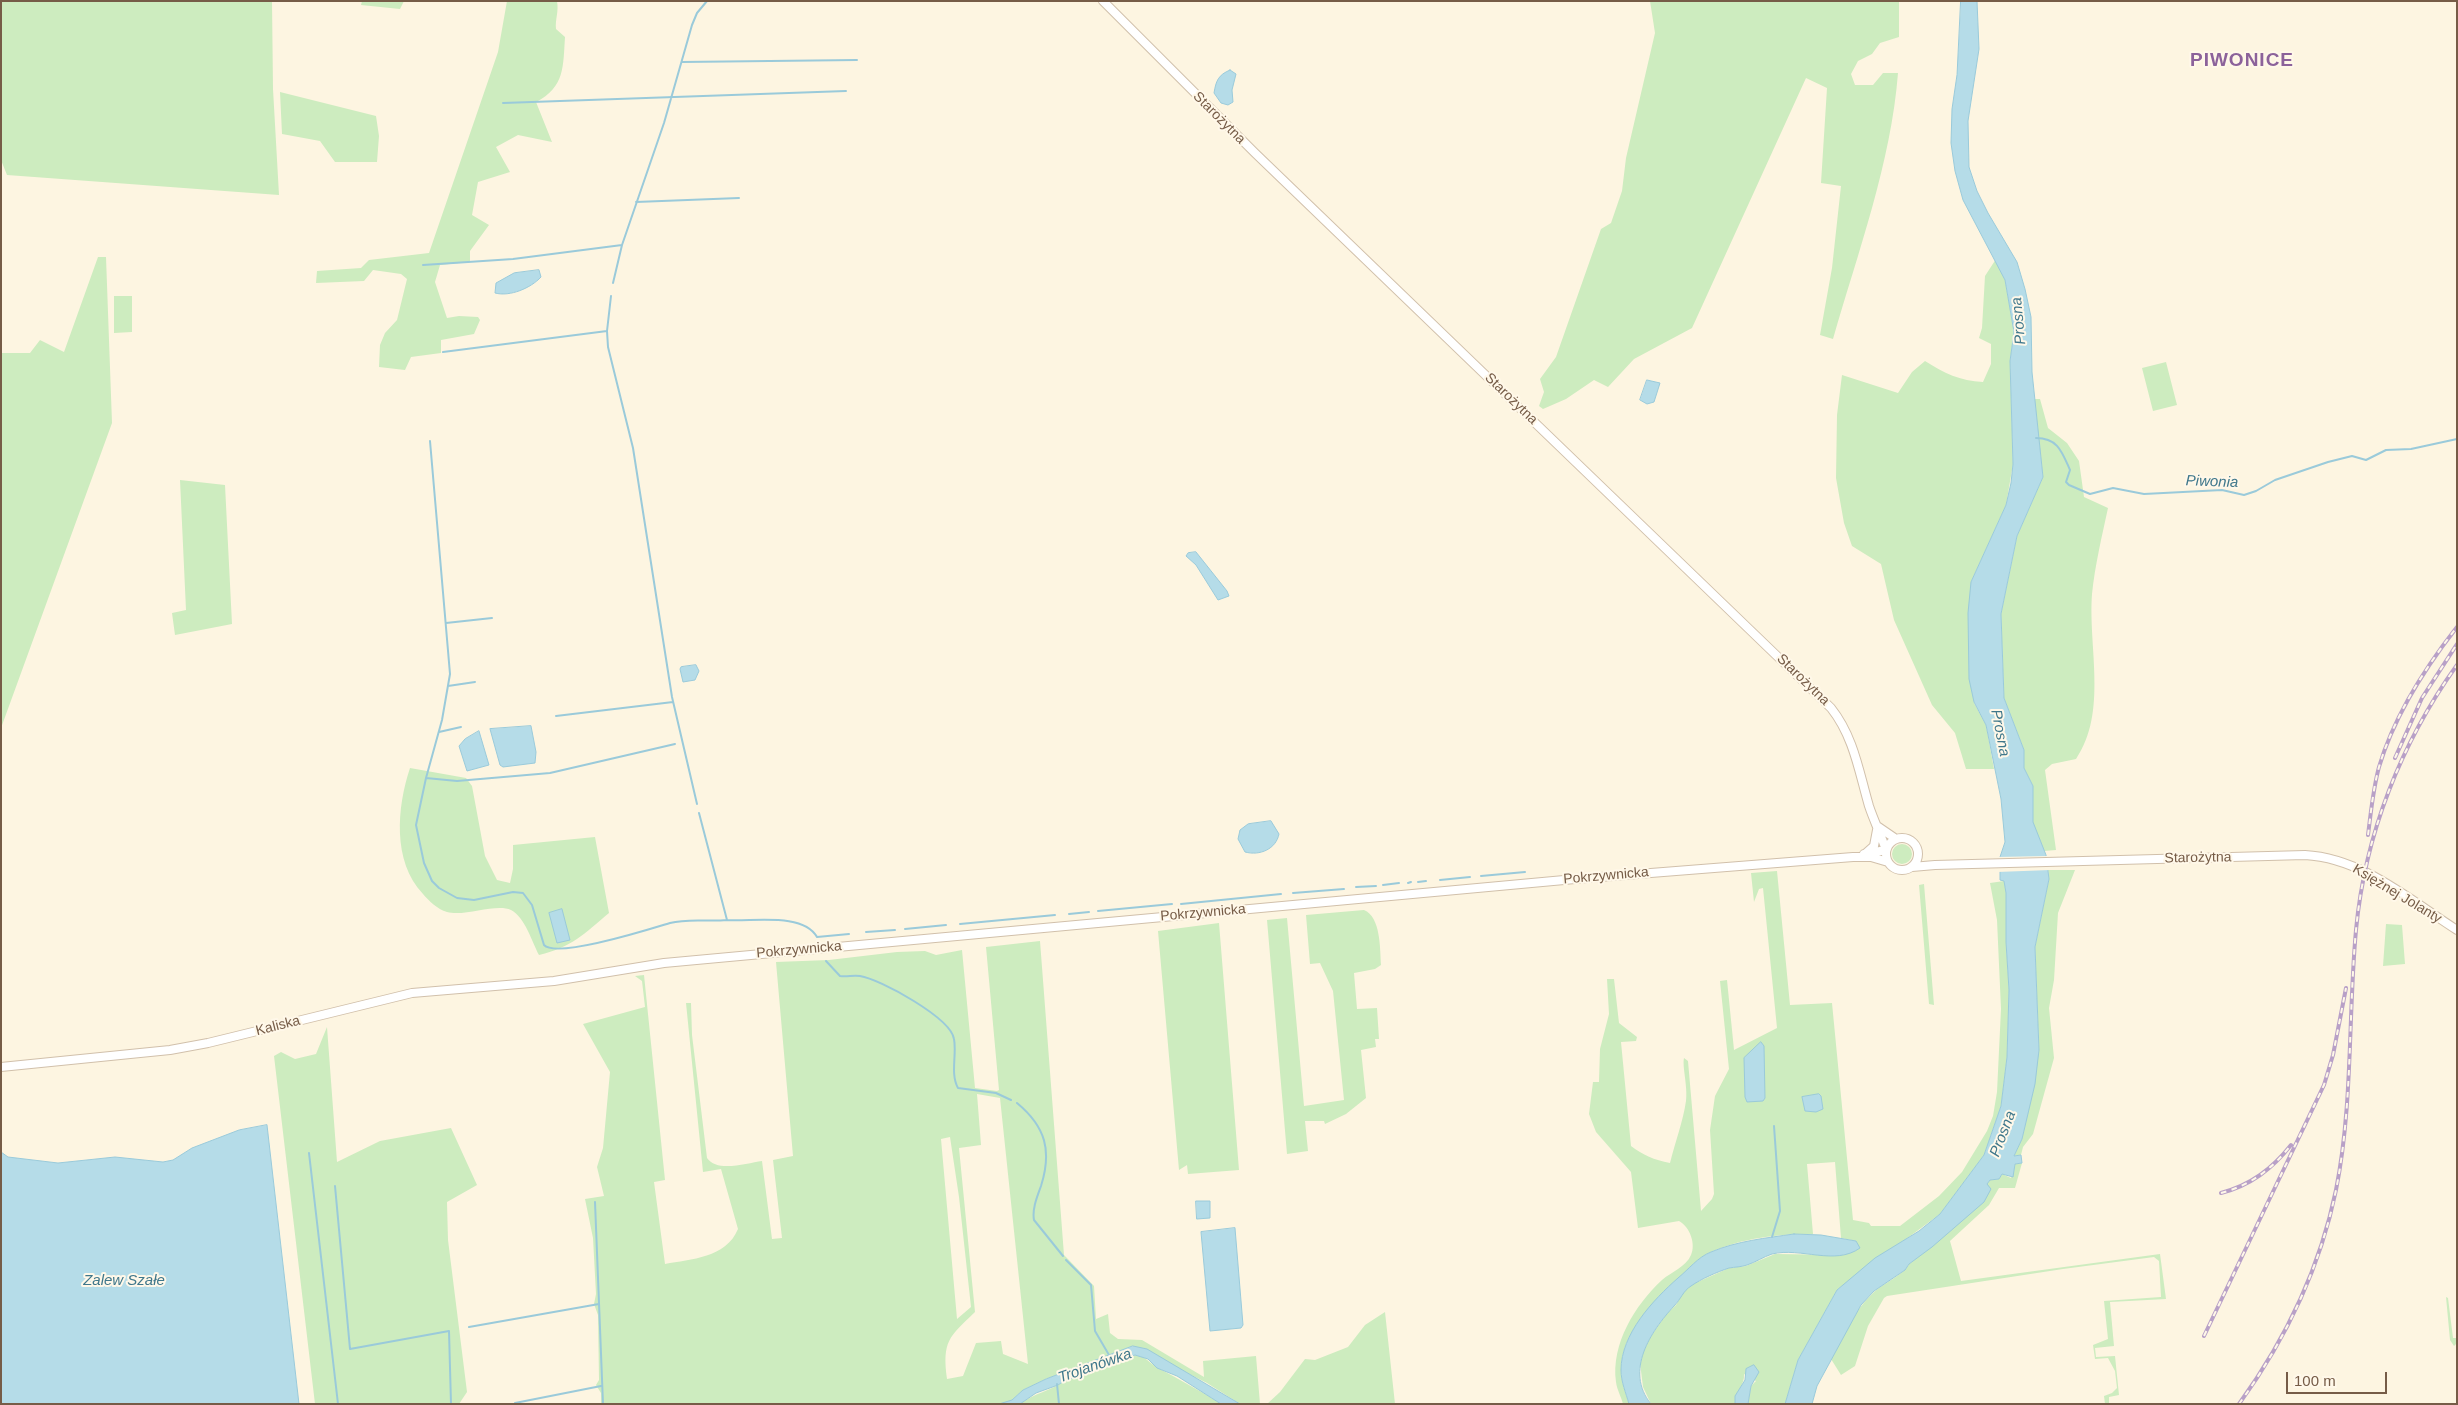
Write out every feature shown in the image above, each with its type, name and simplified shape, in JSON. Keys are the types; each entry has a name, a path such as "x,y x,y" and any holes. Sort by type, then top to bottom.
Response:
{"street":[{"name":"Starożytna","path":"1103,1 1255,153 1831,708 1843,724 1850,741 1876,826 1886,850"},
{"path":"1876,826 1888,836 1896,839 1910,840 1918,852 1927,861 1935,865"},
{"path":"1864,854 1874,846 1876,826"},
{"path":"1896,839 1886,850 1888,862 1898,870 1935,865"},
{"name":"Pokrzywnicka","path":"1853,857 1886,850"},
{"path":"1912,867 1918,858 1918,852"},
{"name":"Starożytna","path":"1935,865 2305,855 2337,860"},
{"name":"Pokrzywnicka","path":"554,981 673,962 1575,879 1853,857 1871,857 1888,862"},
{"name":"Księżnej Jolanty","path":"2337,860 2364,872 2457,930"},
{"name":"Kaliska","path":"1,1067 170,1050 208,1043 412,993 554,981"}],"green space":[{"path":"1,1 272,1 273,89 279,195 7,175 1,160"},
{"path":"362,1 404,1 400,9 361,5"},
{"path":"507,1 557,1 556,29 565,37 563,67 561,75 552,90 536,102 552,142 518,135 496,147 510,172 478,182 472,215 489,225 470,251 470,262 440,265 435,282 447,318 459,316 478,317 480,320 474,334 441,340 441,353 411,357 405,370 379,367 380,345 385,333 397,320 407,279 401,274 373,270 364,281 316,283 317,271 361,268 369,260 429,253 498,52"},
{"path":"1650,1 1899,1 1899,37 1880,43 1872,54 1858,61 1851,74 1855,85 1873,85 1883,73 1898,73 1894,107 1881,174 1833,339 1820,335 1832,268 1841,186 1821,183 1827,88 1806,78 1692,328 1634,359 1608,387 1594,380 1566,399 1543,409 1539,406 1544,392 1540,379 1556,357 1601,229 1611,223 1622,191 1626,158 1655,33"},
{"path":"280,92 376,116 379,136 377,162 335,162 320,141 282,134"},
{"path":"98,257 106,257 112,423 1,728 1,353 30,353 40,340 64,352"},
{"path":"1996,259 2005,280 2014,332 2010,361 2013,464 2006,505 1971,582 1974,703 1986,725 1994,769 1966,769 1955,733 1932,705 1894,620 1881,564 1852,546 1844,523 1836,478 1837,415 1842,375 1898,393 1912,372 1925,361 1952,376 1983,382 1991,364 1991,344 1979,338 1982,328 1985,276"},
{"path":"114,296 132,296 132,332 114,333"},
{"path":"2166,362 2177,405 2153,411 2142,368"},
{"path":"2034,399 2040,399 2048,428 2067,443 2079,461 2084,497 2108,508 2092,594 2094,700 2091,721 2086,741 2076,759 2052,764 2045,770 2056,850 2044,851 2032,822 2033,786 2024,768 2024,750 2004,698 2001,614 2017,536 2043,477"},
{"path":"180,480 225,485 232,624 175,635 172,613 186,610"},
{"path":"410,768 466,778 472,786 485,856 497,880 510,883 513,869 513,845 595,837 609,913 569,944 539,955 528,930 516,913 511,910 497,908 454,913 443,911 437,907 425,897 413,881 406,866 402,850 400,816 402,799"},
{"path":"1902,844 1909,847 1912,854 1909,861 1902,864 1895,861 1892,854 1895,847"},
{"path":"2048,870 2075,870 2058,913 2054,980 2049,1008 2054,1058 2033,1134 2023,1147 2021,1155 2014,1156 2022,1139 2039,1050 2035,947 2049,879"},
{"path":"1777,871 1790,1005 1832,1003 1853,1220 1869,1223 1871,1226 1900,1226 1939,1196 1962,1172 1987,1131 1993,1116 1997,1092 2001,1009 1997,920 1990,883 2004,881 2009,990 2007,1057 2001,1106 1984,1155 1940,1214 1837,1290 1798,1360 1785,1404 1748,1404 1751,1386 1756,1381 1744,1374 1735,1404 1651,1404 1643,1387 1640,1363 1649,1339 1667,1313 1676,1305 1683,1292 1691,1285 1729,1268 1746,1266 1775,1254 1844,1255 1856,1241 1841,1238 1835,1162 1807,1164 1813,1234 1748,1240 1711,1252 1692,1265 1648,1310 1632,1332 1622,1357 1622,1379 1629,1404 1623,1404 1617,1385 1615,1368 1621,1340 1627,1326 1634,1313 1652,1290 1689,1259 1693,1246 1689,1231 1679,1221 1638,1228 1631,1172 1596,1132 1589,1114 1593,1082 1599,1082 1600,1049 1609,1014 1607,979 1614,979 1619,1023 1637,1037 1636,1041 1621,1042 1631,1146 1649,1157 1670,1163 1685,1109 1686,1083 1684,1058 1688,1061 1701,1211 1714,1194 1710,1130 1715,1096 1729,1069 1720,981 1727,980 1734,1050 1777,1028 1763,888 1759,889 1754,902 1751,873"},
{"path":"1924,884 1934,1005 1929,1004 1919,885"},
{"path":"1364,910 1370,914 1377,926 1381,965 1375,969 1354,973 1357,1009 1377,1008 1379,1039 1375,1039 1376,1047 1361,1050 1366,1098 1346,1114 1325,1124 1324,1121 1305,1121 1308,1151 1287,1154 1267,920 1287,918 1304,1106 1344,1100 1333,991 1320,963 1310,964 1306,915"},
{"path":"1219,923 1239,1170 1188,1174 1187,1165 1179,1170 1158,931"},
{"path":"2386,924 2402,925 2405,964 2383,966"},
{"path":"1040,941 1064,1255 1094,1286 1096,1319 1108,1314 1110,1333 1118,1339 1142,1340 1204,1377 1203,1361 1256,1356 1260,1404 1240,1404 1207,1383 1133,1346 1046,1379 1023,1390 1012,1400 1005,1403 601,1404 601,1393 596,1385 599,1380 598,1315 594,1304 596,1294 593,1238 585,1199 604,1196 597,1167 603,1148 610,1072 583,1024 645,1007 642,981 635,976 644,975 665,1180 654,1182 665,1264 707,1256 725,1246 738,1229 721,1169 703,1172 686,1003 691,1003 692,1035 707,1158 712,1163 725,1166 762,1161 772,1239 782,1238 773,1160 793,1156 776,962 829,960 897,952 925,951 936,955 962,950 975,1088 997,1091 999,1090 986,947","holes":["977,1094 1000,1098 1028,1364 1003,1354 1001,1341 976,1343 963,1376 947,1379 946,1356 949,1341 953,1334 975,1312 959,1148 981,1145","950,1137 959,1197 971,1307 957,1319 941,1139"]},
{"path":"327,1027 337,1162 380,1141 451,1128 477,1185 447,1202 448,1240 467,1392 459,1404 315,1404 274,1056 281,1052 295,1059 316,1054"},
{"path":"2022,1163 2015,1188 1999,1188 1989,1205 1950,1241 1961,1281 2160,1254 2166,1299 2110,1302 2114,1346 2095,1348 2096,1357 2115,1356 2119,1395 2109,1397 2109,1404 2105,1404 2104,1396 2112,1393 2117,1388 2115,1371 2108,1358 2095,1359 2093,1345 2108,1339 2104,1301 2161,1297 2159,1261 2154,1257 1887,1296 1868,1326 1855,1366 1841,1375 1831,1359 1849,1324 1866,1300 1951,1230 1990,1180 1999,1179 2002,1174 2011,1178 2015,1164"},
{"path":"2446,1297 2448,1298 2453,1338 2456,1338 2457,1343 2454,1346 2450,1340"},
{"path":"1385,1312 1395,1404 1267,1404 1280,1392 1305,1359 1315,1360 1348,1347 1365,1325"},
{"path":"1135,1355 1145,1358 1158,1368 1221,1404 1020,1404 1064,1381"}],"water":[{"name":"Prosna","path":"1961,1 1977,1 1979,49 1968,121 1969,167 1977,191 1988,213 2017,262 2025,289 2031,317 2032,372 2043,477 2017,536 2001,614 2004,698 2024,750 2024,768 2033,786 2033,822 2046,855 2049,879 2035,947 2039,1050 2035,1084 2022,1139 2014,1156 2021,1155 2022,1163 2015,1164 2013,1177 2002,1174 1999,1179 1990,1180 1987,1184 1991,1189 1984,1202 1932,1247 1909,1264 1905,1270 1874,1291 1861,1305 1817,1386 1812,1404 1785,1404 1798,1360 1837,1290 1875,1258 1919,1231 1940,1214 1984,1155 2001,1106 2007,1057 2009,990 2006,942 2006,893 2004,881 2000,880 2000,857 2005,842 2001,799 1986,725 1974,702 1969,679 1968,613 1971,582 2006,505 2011,483 2013,464 2010,361 2014,332 2005,280 1963,200 1955,171 1951,143 1952,109 1957,75"},
{"path":"1230,70 1236,74 1232,90 1233,102 1228,105 1221,103 1214,93 1218,79"},
{"path":"539,270 541,277 526,288 514,293 495,293 496,283 514,273"},
{"path":"1647,380 1660,383 1654,402 1647,404 1640,400"},
{"path":"1196,552 1229,596 1218,600 1196,565 1186,556 1188,553"},
{"path":"696,665 699,671 695,680 683,682 681,667"},
{"path":"531,726 536,752 535,763 503,767 500,765 490,729"},
{"path":"479,731 489,765 467,771 459,746 465,739"},
{"path":"1271,821 1279,834 1275,844 1262,852 1245,852 1238,839 1240,830 1248,824"},
{"path":"562,909 570,940 557,943 549,913"},
{"path":"1761,1042 1764,1046 1765,1098 1763,1101 1747,1102 1745,1097 1744,1058"},
{"path":"1819,1094 1823,1109 1816,1112 1805,1111 1802,1097"},
{"name":"Zalew Szałe","path":"267,1125 299,1404 1,1404 1,1152 8,1157 58,1163 115,1157 163,1162 173,1160 192,1148 239,1130"},
{"path":"1196,1201 1210,1201 1210,1218 1197,1219"},
{"path":"1235,1228 1243,1325 1241,1328 1210,1331 1201,1232"},
{"path":"1794,1234 1821,1235 1856,1241 1860,1248 1840,1256 1783,1252 1772,1254 1747,1265 1729,1268 1704,1278 1691,1286 1657,1327 1649,1339 1644,1352 1640,1365 1640,1378 1643,1391 1651,1404 1629,1404 1621,1374 1622,1357 1626,1344 1640,1319 1668,1287 1706,1254 1741,1243"},
{"name":"Trojanówka","path":"1133,1346 1147,1349 1240,1404 1221,1404 1177,1376 1157,1368 1148,1359 1135,1355 1064,1381 1036,1393 1020,1404 999,1404 1012,1400 1023,1390 1046,1379"},
{"path":"1754,1365 1759,1372 1751,1386 1748,1404 1735,1404 1735,1396 1745,1380 1746,1369"}],"pier":[{"path":"2048,856 2050,870 1997,872 1997,857"}],"waterway":[{"path":"613,283 622,245 664,123 692,25 697,13 707,1"},
{"path":"682,62 857,60"},
{"path":"503,103 846,91"},
{"path":"636,202 739,198"},
{"path":"423,265 513,259 622,245"},
{"path":"611,296 607,331 608,347 633,448 672,697 697,804"},
{"path":"443,352 607,331"},
{"name":"Piwonia","path":"2036,438 2049,440 2058,447 2070,470 2066,482 2090,494 2113,488 2144,494 2222,490 2244,495 2256,491 2275,480 2328,462 2352,456 2366,460 2386,450 2411,449 2457,439"},
{"path":"430,441 450,674 442,720 426,778 416,825 424,863 432,881 439,888 457,898 474,900 513,892 523,893 532,905 544,945 552,948 584,946 604,942 670,923 691,920 727,920"},
{"path":"446,623 492,618"},
{"path":"448,686 475,682"},
{"path":"556,716 673,702"},
{"path":"439,732 461,727"},
{"path":"426,778 457,781 550,773 675,744"},
{"path":"699,813 727,920 789,921 810,929 817,937 849,934"},
{"path":"1481,876 1525,872"},
{"path":"1440,880 1470,877"},
{"path":"1418,882 1426,881"},
{"path":"1383,885 1399,883"},
{"path":"1356,887 1376,886"},
{"path":"1293,893 1344,889"},
{"path":"1181,904 1281,894"},
{"path":"1098,911 1172,904"},
{"path":"1069,914 1089,912"},
{"path":"960,924 1055,915"},
{"path":"905,929 946,925"},
{"path":"866,932 895,930"},
{"path":"826,961 840,976 860,976 883,984 913,1001 941,1021 950,1030 954,1039 954,1077 958,1088 996,1093 1011,1100"},
{"path":"1017,1103 1035,1121 1044,1140 1046,1151 1044,1173 1034,1207 1034,1220 1063,1256"},
{"path":"1772,1237 1780,1211 1774,1126"},
{"path":"309,1153 338,1404"},
{"path":"335,1186 350,1349 449,1331 451,1404"},
{"path":"595,1202 603,1404"},
{"name":"Trojanówka","path":"1066,1260 1091,1285 1095,1331 1109,1355"},
{"path":"469,1327 599,1304"},
{"name":"Trojanówka","path":"1057,1384 1059,1404"},
{"path":"515,1403 601,1386"}],"railway":[{"path":"2368,835 2377,775 2393,729 2422,676 2457,627"},
{"path":"2395,758 2422,698 2457,644"},
{"path":"2239,1404 2272,1354 2286,1328 2311,1275 2321,1247 2336,1190 2345,1126 2356,930 2368,859 2377,825 2403,758 2419,726 2457,665"},
{"path":"2204,1336 2324,1085 2333,1055 2346,988"},
{"path":"2221,1193 2242,1186 2260,1175 2276,1162 2291,1145"}],"district":[{"name":"PIWONICE","path":"2242,61"}]}
